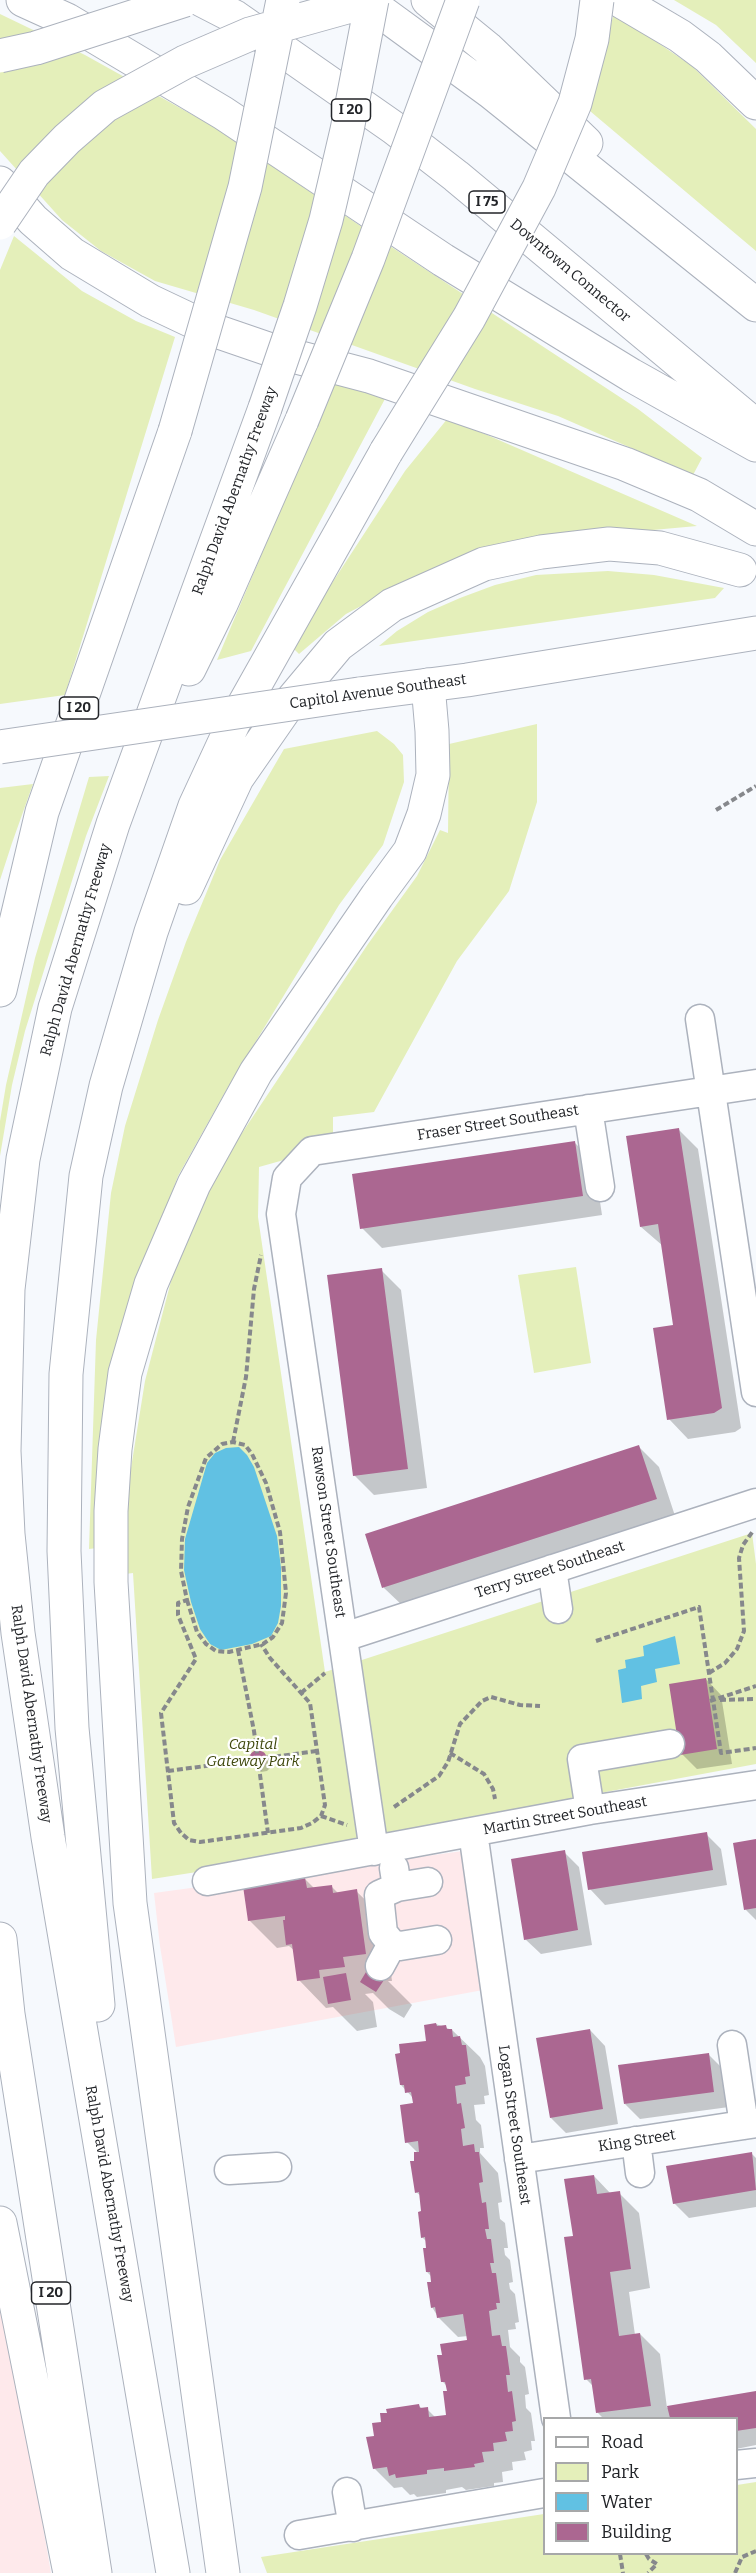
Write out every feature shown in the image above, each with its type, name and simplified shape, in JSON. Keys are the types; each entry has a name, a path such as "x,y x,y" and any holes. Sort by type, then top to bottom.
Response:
{"main road":[{"path":"23,0 67,20 223,112 443,260 631,375 756,445"},
{"path":"0,56 36,48 185,0"},
{"name":"Downtown Connector","path":"202,0 235,17 394,128 456,176 756,426"},
{"name":"I 20","path":"0,990 42,812 175,431 245,187 283,0"},
{"path":"365,0 491,92 756,305"},
{"path":"0,223 34,173 67,138 105,106 185,62 250,34 372,0"},
{"name":"Ralph David Abernathy Freeway","path":"173,2573 34,1746 18,1633 8,1534 4,1451 8,1289 23,1159 56,1008 113,824 300,306 326,220 350,118 372,0"},
{"path":"428,0 486,48 536,94 719,275"},
{"path":"113,824 221,604 302,420 368,259 463,0"},
{"path":"147,2412 84,1876 72,1728 64,1551 66,1374 86,1176 106,1086 151,932 195,806 233,724 386,452 469,318 539,188 575,103 592,39 597,0"},
{"path":"619,0 689,43 738,84 756,103"},
{"path":"0,183 33,220 72,254 150,301 207,328 274,351 369,376 626,464 699,495 756,529"},
{"path":"118,1047 192,874 237,778 287,706 338,645 392,605 433,585 484,564 541,552 609,543 660,549 740,570"},
{"name":"Capitol Avenue Southeast","path":"0,747 428,685 756,633"},
{"path":"223,2573 129,1903 111,1582 111,1511 115,1449 125,1373 152,1284 194,1184 256,1072 410,850 424,814 433,775 428,685"},
{"name":"I 20","path":"0,1939 8,2014 95,2573"},
{"path":"0,1974 8,2014"},
{"path":"0,2223 70,2573"}],"street":[{"path":"700,1019 756,1392"},
{"name":"Fraser Street Southeast","path":"281,1214 287,1178 312,1151 756,1084"},
{"path":"588,1109 600,1187"},
{"name":"Rawson Street Southeast","path":"281,1214 344,1637 382,1849 397,1887"},
{"name":"Terry Street Southeast","path":"344,1637 756,1503"},
{"path":"552,1569 558,1609"},
{"path":"590,1810 582,1759 670,1744"},
{"name":"Martin Street Southeast","path":"207,1881 590,1810 756,1785"},
{"name":"Logan Street Southeast","path":"473,1832 556,2417"},
{"path":"428,1882 397,1887 379,1895 382,1933 386,1955 400,1946 437,1940"},
{"path":"732,2045 750,2124"},
{"name":"King Street","path":"519,2159 750,2124"},
{"path":"636,2141 640,2173"},
{"path":"229,2170 277,2167"},
{"path":"738,2465 756,2463"},
{"path":"347,2492 352,2527"},
{"path":"299,2535 543,2493"}],"path":[{"path":"716,810 756,786"},
{"path":"233,1442 246,1377 254,1289 263,1248"},
{"path":"233,1442 245,1445 266,1483 280,1532 286,1593 282,1623 273,1637 261,1644 238,1650 216,1651 206,1644 197,1632 187,1600 181,1571 182,1539 188,1507 206,1458 222,1444 233,1442"},
{"path":"709,1672 725,1663 737,1649 744,1631 740,1558 743,1545 753,1531"},
{"path":"187,1600 178,1602 178,1615 196,1659 161,1713 174,1823 189,1840 200,1842 301,1828 312,1824 321,1816 325,1805 310,1703 270,1658 261,1644"},
{"path":"596,1641 699,1607 711,1700 721,1753 756,1748"},
{"path":"238,1650 258,1759 268,1833"},
{"path":"301,1693 325,1673"},
{"path":"711,1700 756,1686"},
{"path":"394,1807 439,1776 448,1762 460,1724 482,1701 491,1697 520,1705 540,1706"},
{"path":"711,1700 756,1699"},
{"path":"168,1771 317,1751"},
{"path":"450,1753 484,1774 494,1789 495,1799"},
{"path":"321,1816 341,1824"},
{"path":"735,2573 742,2557 756,2551"},
{"path":"620,2555 622,2573"},
{"path":"647,2555 657,2564 648,2573"}],"shaded area":[{"path":"463,1851 483,1990 176,2047 154,1893"},
{"path":"0,2276 51,2573 0,2573"}],"green space":[{"path":"674,0 756,0 756,63 716,25"},
{"path":"614,13 692,66 756,129 756,251 584,106 601,61"},
{"path":"0,14 85,55 216,128 638,409 702,458 693,475 558,416 475,389 254,310 155,281 101,251 62,220 0,151"},
{"path":"14,236 82,291 136,321 175,337 65,695 0,704 0,270"},
{"path":"337,375 386,397 251,651 217,660"},
{"path":"448,418 697,526 498,544 418,576 346,614 299,654 291,646 405,471"},
{"path":"608,571 654,575 724,588 715,598 379,646 397,631 428,612 495,585 536,575"},
{"name":"Capital Gateway Park","path":"537,724 537,802 509,891 457,961 374,1112 333,1117 333,1141 298,1156 259,1167 258,1217 325,1672 752,1533 756,1564 756,1764 402,1830 357,1847 152,1879 133,1573 125,1574 127,1493 145,1381 171,1281 214,1175 368,944 417,876 440,830 448,833 449,744"},
{"path":"377,731 394,744 403,755 404,782 383,845 339,905 228,1087 178,1176 150,1252 97,1548 89,1549 96,1340 111,1193 125,1126 158,1020 186,942 220,860 284,749"},
{"path":"109,776 86,836 25,1031 12,1085 0,1156 0,1121 6,1085 35,958 89,777"},
{"path":"33,784 12,843 0,880 0,788"},
{"path":"576,1267 591,1363 534,1373 518,1275"},
{"path":"756,2482 756,2573 267,2573 261,2557 543,2514 543,2555 738,2555 738,2485"}],"water":[{"path":"239,1447 254,1467 277,1536 281,1568 281,1606 278,1623 271,1636 252,1644 221,1650 210,1644 200,1629 191,1602 184,1570 185,1539 207,1463 215,1453 226,1448"},
{"path":"675,1636 680,1664 655,1669 657,1682 641,1686 642,1699 622,1703 618,1670 626,1668 625,1660 644,1656 643,1646"}],"building":[{"path":"679,1128 722,1408 714,1413 667,1420 653,1328 673,1325 658,1224 640,1227 626,1136"},
{"path":"575,1141 583,1196 360,1229 352,1174"},
{"path":"382,1268 408,1469 353,1476 327,1275"},
{"path":"639,1445 657,1499 382,1588 365,1534"},
{"path":"706,1678 717,1749 680,1755 669,1684"},
{"path":"258,1750 264,1753 267,1759 264,1765 258,1768 252,1765 249,1759 252,1753"},
{"path":"707,1832 713,1870 588,1890 582,1852"},
{"path":"756,1839 756,1908 744,1910 733,1843"},
{"path":"565,1850 578,1930 524,1940 511,1859"},
{"path":"305,1878 307,1888 332,1885 333,1893 357,1889 366,1954 343,1957 345,1967 319,1970 320,1978 297,1981 292,1944 286,1945 283,1920 285,1916 248,1921 243,1886"},
{"path":"369,1967 386,1977 376,1992 360,1982"},
{"path":"346,1973 351,2000 328,2004 323,1977"},
{"path":"436,2023 437,2026 446,2025 447,2029 452,2029 453,2037 460,2036 462,2045 466,2045 470,2076 465,2077 466,2084 455,2086 457,2104 461,2103 465,2128 461,2129 463,2146 474,2144 475,2152 479,2152 483,2182 479,2183 482,2203 486,2202 489,2229 485,2229 487,2239 491,2239 494,2263 490,2263 492,2273 496,2273 500,2303 496,2303 497,2309 489,2311 492,2336 500,2335 502,2346 506,2346 510,2375 506,2375 508,2392 512,2391 516,2421 512,2422 513,2431 505,2432 507,2441 493,2443 494,2451 482,2452 484,2462 474,2464 475,2467 444,2471 444,2468 427,2470 427,2474 396,2478 395,2474 389,2476 387,2467 373,2469 366,2437 374,2436 372,2423 381,2422 380,2413 387,2413 386,2409 419,2404 420,2408 428,2407 429,2417 446,2415 443,2391 447,2391 445,2382 441,2382 437,2355 442,2355 440,2344 467,2340 463,2314 437,2318 435,2307 431,2308 427,2282 431,2282 430,2272 426,2272 423,2248 426,2248 425,2237 421,2238 418,2212 421,2211 419,2192 415,2193 410,2161 414,2161 414,2152 419,2152 418,2141 405,2143 400,2105 413,2103 411,2092 405,2093 404,2085 400,2085 395,2054 400,2053 399,2044 426,2041 424,2025"},
{"path":"590,2029 603,2109 550,2118 536,2038"},
{"path":"709,2053 714,2092 624,2104 618,2065"},
{"path":"752,2152 756,2190 673,2204 666,2166"},
{"path":"594,2175 597,2194 620,2191 631,2269 610,2272 619,2336 640,2333 651,2406 596,2413 591,2379 584,2380 564,2237 573,2236 564,2179"},
{"path":"756,2391 756,2428 738,2431 738,2417 670,2417 667,2406"}]}
